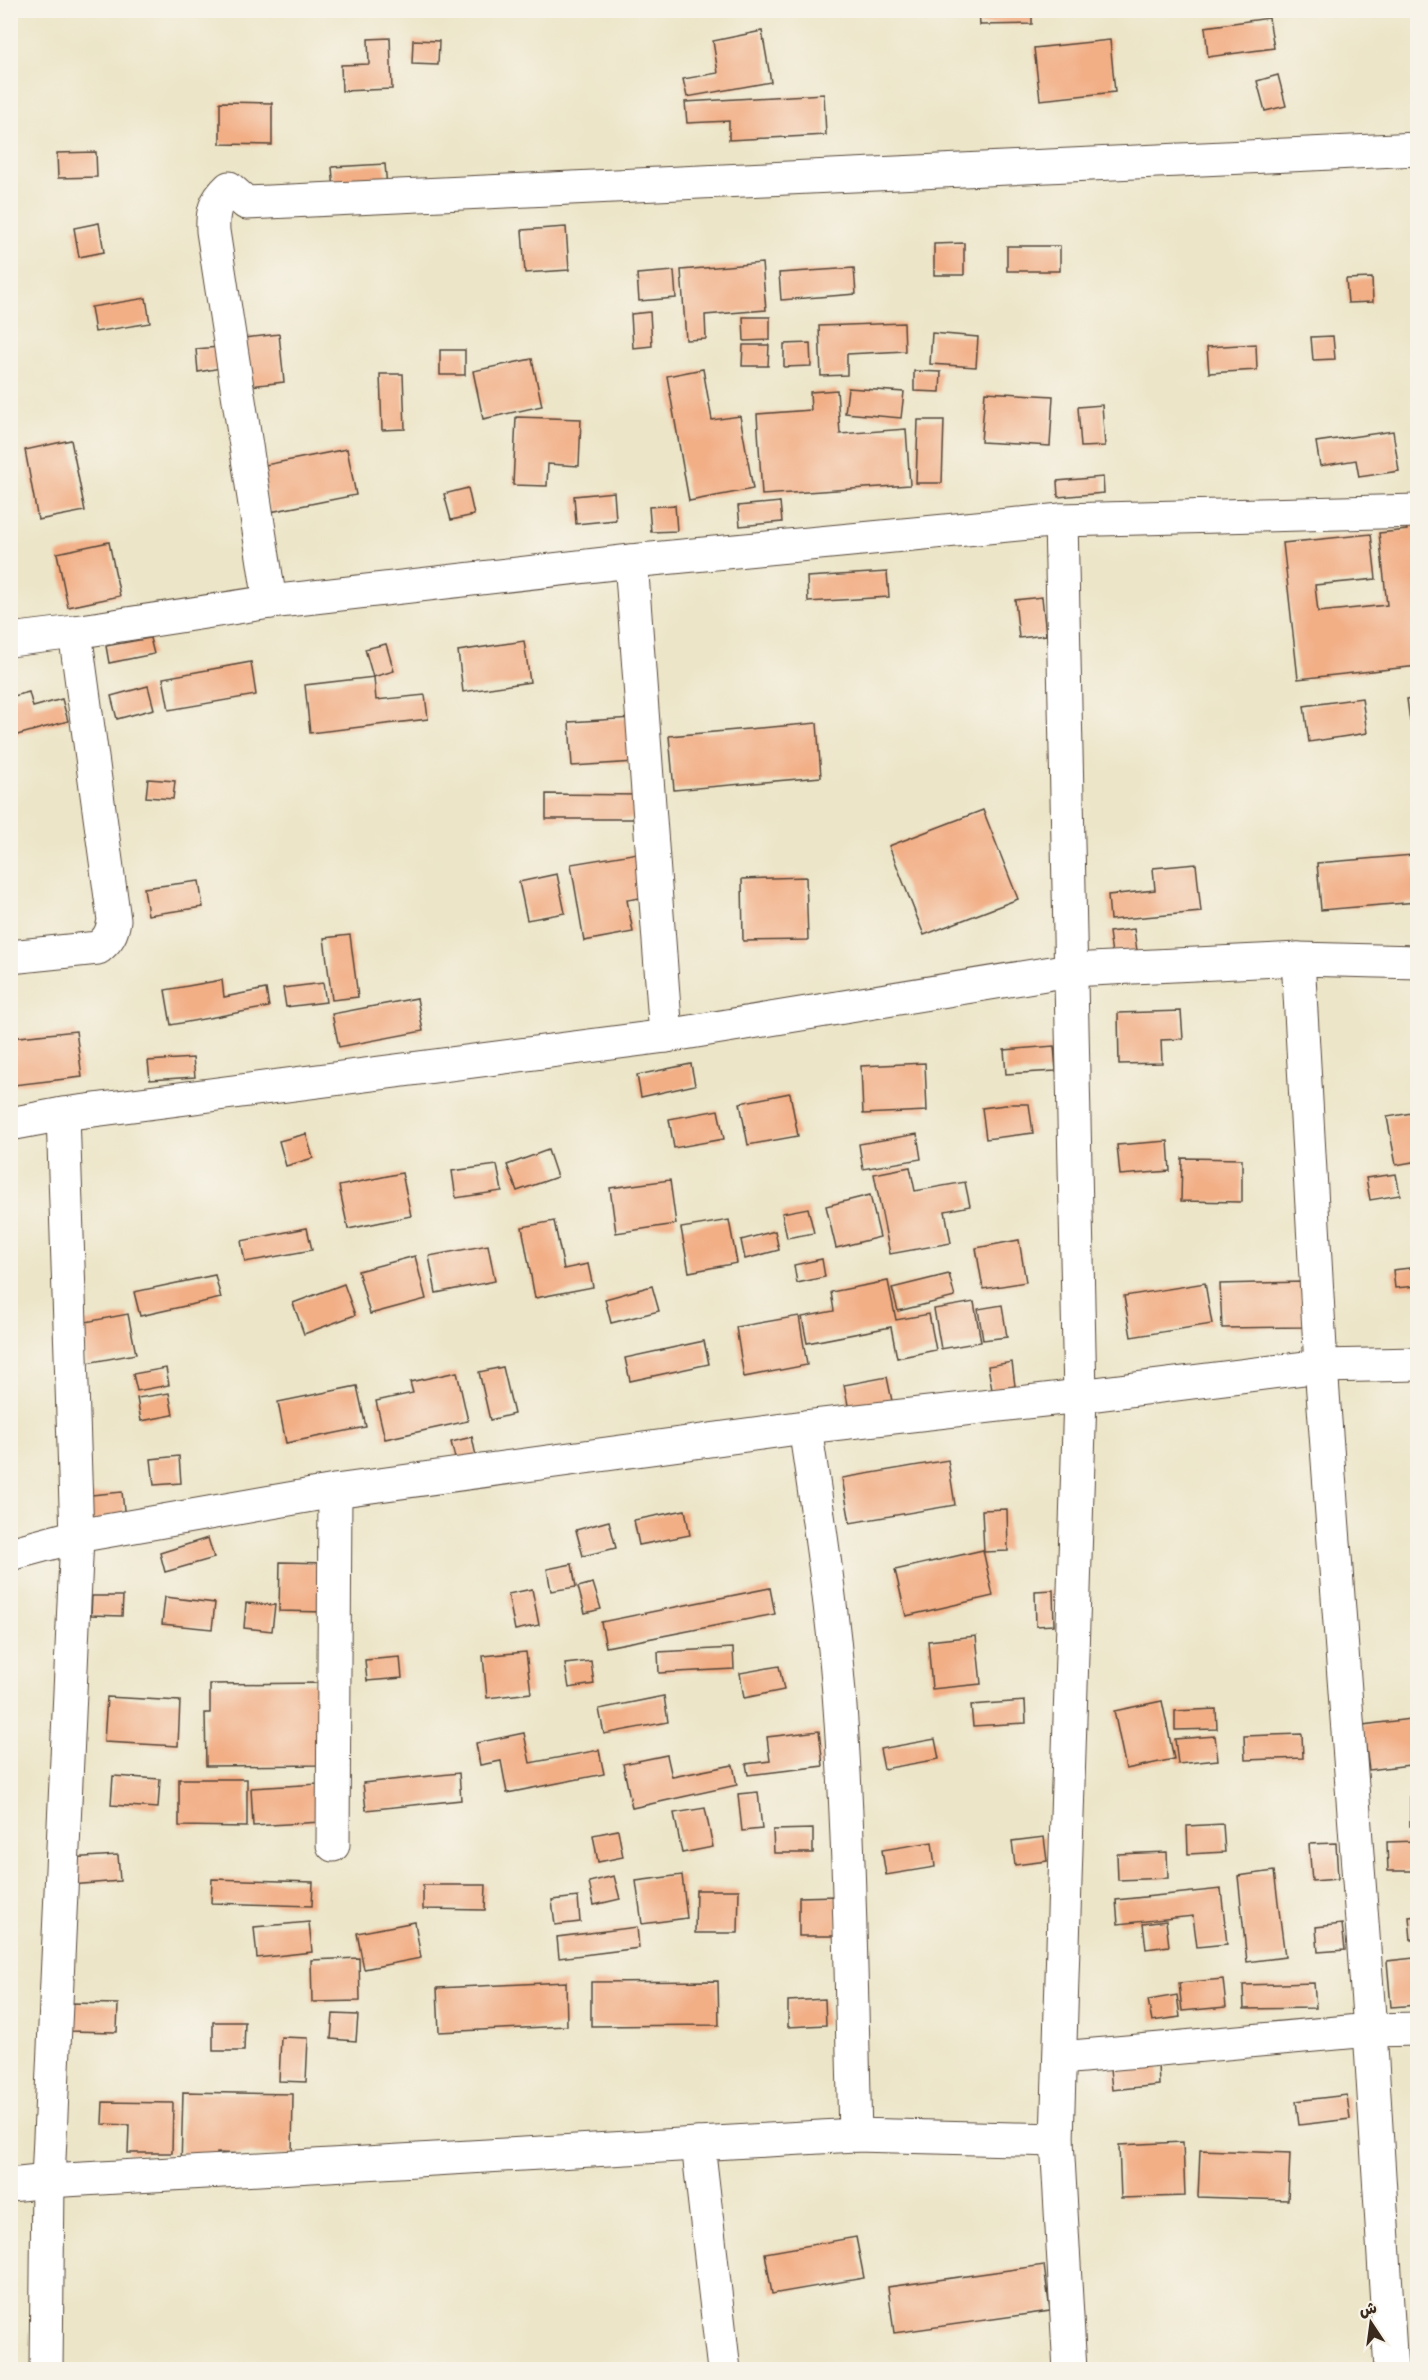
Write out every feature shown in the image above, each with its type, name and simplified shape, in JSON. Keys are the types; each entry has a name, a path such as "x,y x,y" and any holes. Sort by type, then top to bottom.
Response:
{"street":[{"path":"270,602 213,231 212,212 219,196 229,188 246,202 1418,149"},
{"path":"10,640 270,602 631,561 1061,520 1418,511"},
{"path":"1061,520 1080,1396 1057,2140 1070,2370"},
{"path":"631,561 666,1036"},
{"path":"10,957 98,948 108,940 112,932 114,920 75,632"},
{"path":"1298,959 1321,1366 1370,2030 1391,2370"},
{"path":"10,1124 63,1114 666,1036 1070,970 1298,959 1418,962"},
{"path":"46,2370 48,2181 77,1536 63,1114"},
{"path":"10,1554 77,1536 335,1491 805,1427 1321,1366 1418,1364"},
{"path":"805,1427 825,1559 839,1692 845,1795 855,2135"},
{"path":"333,1845 335,1491"},
{"path":"1061,2058 1370,2030 1418,2029"},
{"path":"10,2185 855,2135 1057,2140"},
{"path":"698,2144 724,2370"}],"building":[{"path":"979,10 1032,10 1032,24 980,25"},
{"path":"1269,18 1274,48 1208,57 1205,27"},
{"path":"762,31 771,82 687,97 683,79 718,73 713,41"},
{"path":"390,38 392,89 342,91 341,65 369,64 368,39"},
{"path":"413,40 439,41 438,65 412,64"},
{"path":"1110,40 1115,92 1040,100 1034,48"},
{"path":"1278,75 1286,106 1265,111 1257,81"},
{"path":"824,94 826,135 729,140 729,121 687,123 685,102"},
{"path":"220,102 272,103 272,145 220,144"},
{"path":"96,152 97,177 58,178 57,153"},
{"path":"385,164 387,187 334,190 332,167"},
{"path":"99,223 104,252 79,257 74,228"},
{"path":"566,227 569,270 525,273 522,230"},
{"path":"964,243 964,275 934,275 934,244"},
{"path":"1007,246 1060,246 1060,271 1007,271"},
{"path":"762,263 766,310 705,315 706,339 686,340 681,270"},
{"path":"854,268 856,294 781,300 779,273"},
{"path":"674,271 676,298 639,301 637,274"},
{"path":"1372,278 1373,302 1348,303 1346,279"},
{"path":"146,298 150,323 95,332 91,307"},
{"path":"650,312 652,346 633,348 631,314"},
{"path":"743,317 770,317 770,340 744,341"},
{"path":"904,323 905,351 847,354 847,375 821,376 819,326"},
{"path":"932,333 978,337 976,367 930,364"},
{"path":"279,334 284,382 250,386 244,338"},
{"path":"1333,336 1335,359 1313,360 1311,337"},
{"path":"810,343 811,366 784,367 784,344"},
{"path":"1256,344 1257,370 1209,373 1207,347"},
{"path":"743,345 769,345 768,366 742,366"},
{"path":"219,347 221,368 198,372 196,349"},
{"path":"440,350 465,350 465,375 440,375"},
{"path":"532,359 542,406 483,419 473,371"},
{"path":"703,369 712,420 740,416 753,489 689,501 667,376"},
{"path":"914,371 941,372 940,392 914,391"},
{"path":"380,374 403,374 405,429 382,430"},
{"path":"848,388 904,392 901,418 845,413"},
{"path":"837,390 840,434 906,429 910,485 762,495 757,414 811,410 810,392"},
{"path":"985,392 1053,396 1050,446 981,442"},
{"path":"1102,405 1105,446 1081,447 1078,407"},
{"path":"516,417 581,419 579,466 548,464 547,486 513,485"},
{"path":"918,420 944,420 942,483 916,483"},
{"path":"1393,431 1399,471 1359,477 1356,460 1320,466 1316,442"},
{"path":"71,440 85,511 38,520 25,450"},
{"path":"347,449 356,495 270,512 260,466"},
{"path":"1103,477 1104,493 1058,497 1057,481"},
{"path":"468,488 474,515 451,520 444,494"},
{"path":"614,492 616,520 576,524 574,496"},
{"path":"780,502 782,522 740,526 738,506"},
{"path":"675,505 677,531 651,532 649,507"},
{"path":"1418,516 1418,666 1298,679 1283,543 1371,534 1376,579 1315,585 1318,612 1387,605 1379,533 1407,530 1405,518"},
{"path":"109,542 120,596 68,607 57,553"},
{"path":"887,572 889,597 808,602 807,577"},
{"path":"1042,597 1046,635 1019,638 1015,600"},
{"path":"150,638 154,654 109,663 106,646"},
{"path":"524,641 530,682 463,692 458,651"},
{"path":"386,644 394,671 373,677 365,649"},
{"path":"251,662 256,695 169,710 163,678"},
{"path":"374,677 376,700 425,695 428,719 310,733 305,685"},
{"path":"148,686 154,709 117,719 111,696"},
{"path":"29,692 33,707 62,699 68,721 10,737 10,697"},
{"path":"1362,698 1367,733 1309,742 1304,706"},
{"path":"1418,698 1418,720 1410,721 1407,699"},
{"path":"633,718 636,762 572,766 569,722"},
{"path":"817,723 821,777 674,790 669,736"},
{"path":"148,779 175,781 173,799 146,797"},
{"path":"546,794 641,795 641,819 546,819"},
{"path":"983,810 1018,899 924,935 889,846"},
{"path":"644,852 652,896 627,900 633,932 584,941 571,864"},
{"path":"1413,855 1417,902 1321,910 1317,863"},
{"path":"1196,864 1201,912 1110,920 1108,895 1155,890 1153,868"},
{"path":"557,874 565,913 527,920 519,882"},
{"path":"806,877 808,940 743,941 742,879"},
{"path":"199,881 203,907 148,915 144,888"},
{"path":"1134,929 1137,951 1112,954 1109,932"},
{"path":"350,935 358,997 332,1000 324,938"},
{"path":"222,980 224,997 266,989 269,1007 171,1025 165,990"},
{"path":"323,983 326,1002 286,1007 283,988"},
{"path":"417,998 423,1031 339,1047 332,1014"},
{"path":"1181,1011 1183,1039 1161,1040 1162,1063 1119,1064 1118,1013"},
{"path":"76,1031 82,1077 14,1085 10,1038"},
{"path":"1054,1046 1056,1071 1006,1074 1004,1050"},
{"path":"193,1058 195,1077 150,1080 148,1061"},
{"path":"925,1063 927,1111 863,1114 861,1066"},
{"path":"691,1064 695,1085 641,1097 637,1075"},
{"path":"790,1093 798,1136 748,1145 740,1103"},
{"path":"1029,1104 1033,1133 986,1139 982,1108"},
{"path":"718,1110 724,1139 674,1148 669,1119"},
{"path":"1418,1112 1418,1161 1396,1165 1387,1117"},
{"path":"306,1134 313,1158 286,1166 279,1141"},
{"path":"917,1134 921,1159 863,1169 859,1144"},
{"path":"1168,1141 1170,1171 1120,1175 1117,1145"},
{"path":"548,1150 557,1177 517,1191 507,1165"},
{"path":"1182,1158 1242,1159 1242,1202 1181,1201"},
{"path":"497,1165 502,1191 456,1198 452,1171"},
{"path":"910,1167 915,1191 965,1182 970,1206 945,1211 951,1243 890,1254 874,1174"},
{"path":"402,1173 411,1216 348,1229 339,1186"},
{"path":"1396,1174 1400,1195 1370,1200 1366,1178"},
{"path":"670,1180 676,1224 616,1233 610,1188"},
{"path":"870,1195 880,1237 836,1248 826,1206"},
{"path":"808,1208 814,1233 787,1238 782,1213"},
{"path":"729,1220 737,1263 689,1272 681,1228"},
{"path":"554,1221 564,1269 588,1264 593,1287 535,1298 522,1227"},
{"path":"307,1228 312,1250 245,1262 241,1241"},
{"path":"775,1231 779,1250 745,1259 741,1240"},
{"path":"1019,1240 1026,1282 983,1289 976,1248"},
{"path":"488,1245 495,1281 436,1293 429,1256"},
{"path":"415,1256 426,1299 370,1314 358,1271"},
{"path":"822,1259 825,1277 797,1283 794,1265"},
{"path":"1418,1267 1418,1286 1395,1288 1393,1270"},
{"path":"949,1274 955,1297 898,1311 892,1288"},
{"path":"215,1275 221,1298 140,1316 134,1292"},
{"path":"888,1281 896,1320 929,1314 936,1350 897,1358 891,1327 807,1343 802,1317 834,1311 831,1292"},
{"path":"1302,1282 1303,1327 1222,1328 1220,1284"},
{"path":"1205,1283 1212,1324 1131,1337 1124,1296"},
{"path":"344,1284 355,1315 304,1334 293,1303"},
{"path":"652,1286 659,1311 611,1323 605,1299"},
{"path":"10,1291 15,1306 10,1307"},
{"path":"974,1302 981,1342 941,1349 934,1309"},
{"path":"1002,1305 1007,1337 983,1340 978,1309"},
{"path":"128,1314 136,1354 87,1363 80,1323"},
{"path":"799,1316 807,1365 744,1377 736,1327"},
{"path":"704,1341 709,1364 630,1381 625,1358"},
{"path":"1012,1362 1015,1386 992,1390 988,1366"},
{"path":"503,1367 514,1414 490,1420 479,1372"},
{"path":"166,1368 169,1385 137,1391 133,1374"},
{"path":"457,1372 468,1421 385,1439 376,1401 413,1393 410,1382"},
{"path":"887,1377 892,1401 849,1410 844,1385"},
{"path":"357,1386 366,1427 286,1443 278,1402"},
{"path":"169,1393 173,1415 141,1421 137,1398"},
{"path":"472,1437 477,1461 457,1466 451,1442"},
{"path":"179,1456 181,1483 154,1485 151,1459"},
{"path":"948,1460 955,1505 850,1523 842,1478"},
{"path":"122,1492 125,1519 83,1523 81,1496"},
{"path":"1007,1509 1008,1551 984,1552 982,1510"},
{"path":"685,1510 690,1535 639,1545 634,1520"},
{"path":"609,1521 616,1548 583,1556 576,1530"},
{"path":"208,1538 214,1558 165,1572 160,1553"},
{"path":"983,1550 993,1596 906,1616 895,1570"},
{"path":"280,1562 327,1563 326,1612 279,1611"},
{"path":"572,1564 576,1587 551,1591 547,1569"},
{"path":"593,1583 601,1609 585,1613 578,1587"},
{"path":"770,1588 775,1614 606,1647 601,1622"},
{"path":"532,1589 539,1625 515,1630 508,1594"},
{"path":"1053,1590 1054,1625 1036,1626 1035,1591"},
{"path":"92,1596 123,1596 122,1616 91,1615"},
{"path":"165,1597 215,1603 212,1629 162,1624"},
{"path":"246,1603 275,1605 272,1631 244,1628"},
{"path":"976,1636 981,1684 932,1689 928,1641"},
{"path":"733,1648 734,1669 659,1673 658,1652"},
{"path":"526,1652 531,1693 487,1698 483,1656"},
{"path":"400,1657 402,1678 367,1681 365,1660"},
{"path":"591,1661 594,1684 569,1688 565,1664"},
{"path":"779,1666 784,1690 744,1698 740,1673"},
{"path":"322,1683 323,1765 206,1766 205,1713 210,1713 210,1684"},
{"path":"664,1696 668,1722 604,1734 599,1709"},
{"path":"107,1697 180,1701 178,1746 104,1742"},
{"path":"1025,1701 1026,1723 973,1726 971,1705"},
{"path":"1162,1701 1174,1759 1126,1769 1114,1711"},
{"path":"1216,1709 1217,1729 1175,1730 1175,1711"},
{"path":"1418,1718 1418,1764 1369,1770 1363,1725"},
{"path":"819,1731 823,1766 748,1775 746,1764 770,1761 767,1737"},
{"path":"524,1733 530,1763 599,1750 604,1774 507,1793 501,1761 480,1765 476,1743"},
{"path":"1302,1734 1303,1758 1245,1760 1244,1736"},
{"path":"1215,1736 1218,1760 1178,1764 1175,1739"},
{"path":"935,1739 939,1759 884,1769 880,1749"},
{"path":"667,1755 672,1777 733,1765 737,1785 632,1808 623,1764"},
{"path":"459,1773 461,1800 366,1810 363,1783"},
{"path":"113,1776 160,1779 158,1808 111,1805"},
{"path":"179,1779 247,1779 247,1827 179,1826"},
{"path":"319,1784 321,1822 253,1826 251,1788"},
{"path":"1410,1787 1418,1787 1418,1826 1410,1826"},
{"path":"758,1792 762,1829 742,1831 738,1794"},
{"path":"705,1808 713,1847 682,1853 674,1813"},
{"path":"1223,1824 1225,1852 1188,1854 1187,1826"},
{"path":"813,1829 813,1853 774,1853 773,1830"},
{"path":"618,1830 623,1857 598,1862 593,1835"},
{"path":"1044,1837 1047,1861 1015,1865 1012,1841"},
{"path":"1418,1841 1418,1871 1388,1871 1387,1842"},
{"path":"932,1842 935,1867 886,1875 882,1850"},
{"path":"1336,1843 1338,1879 1312,1881 1309,1844"},
{"path":"1167,1852 1168,1878 1118,1880 1117,1854"},
{"path":"118,1855 120,1881 70,1885 68,1858"},
{"path":"1274,1871 1285,1957 1247,1962 1238,1876"},
{"path":"682,1875 687,1918 642,1924 636,1881"},
{"path":"614,1876 620,1899 594,1905 589,1882"},
{"path":"212,1879 313,1882 312,1906 211,1903"},
{"path":"423,1885 486,1885 485,1910 423,1909"},
{"path":"1221,1889 1227,1944 1197,1947 1193,1916 1118,1924 1116,1900"},
{"path":"696,1890 739,1890 738,1933 695,1933"},
{"path":"837,1896 837,1936 799,1936 799,1897"},
{"path":"578,1897 580,1922 555,1925 552,1900"},
{"path":"1418,1916 1418,1940 1411,1940 1409,1917"},
{"path":"1166,1921 1169,1946 1146,1949 1143,1924"},
{"path":"309,1922 312,1952 257,1958 254,1927"},
{"path":"415,1922 421,1958 364,1969 357,1933"},
{"path":"1342,1924 1345,1950 1318,1952 1316,1927"},
{"path":"637,1927 639,1948 559,1958 557,1937"},
{"path":"359,1958 360,2001 312,2002 311,1960"},
{"path":"1414,1958 1418,2005 1391,2007 1387,1961"},
{"path":"1223,1979 1226,2007 1182,2011 1179,1983"},
{"path":"718,1981 719,2025 591,2026 591,1982"},
{"path":"566,1982 567,2026 439,2032 437,1988"},
{"path":"1314,1983 1316,2008 1244,2009 1243,1985"},
{"path":"1177,1995 1180,2017 1152,2021 1148,2000"},
{"path":"825,1999 826,2025 788,2027 788,2001"},
{"path":"69,2003 118,2004 117,2032 68,2031"},
{"path":"333,2014 358,2015 356,2041 331,2039"},
{"path":"213,2022 245,2022 244,2051 213,2051"},
{"path":"281,2037 308,2038 306,2082 279,2081"},
{"path":"1158,2064 1159,2085 1112,2090 1110,2069"},
{"path":"183,2092 293,2094 292,2155 217,2153 217,2167 181,2166"},
{"path":"1347,2095 1350,2119 1299,2125 1296,2101"},
{"path":"103,2102 173,2103 172,2153 128,2153 129,2125 102,2124"},
{"path":"1183,2142 1185,2196 1121,2198 1119,2145"},
{"path":"1200,2150 1290,2153 1288,2200 1198,2197"},
{"path":"856,2237 864,2278 772,2294 765,2253"},
{"path":"1044,2265 1050,2311 894,2333 888,2287"}]}
